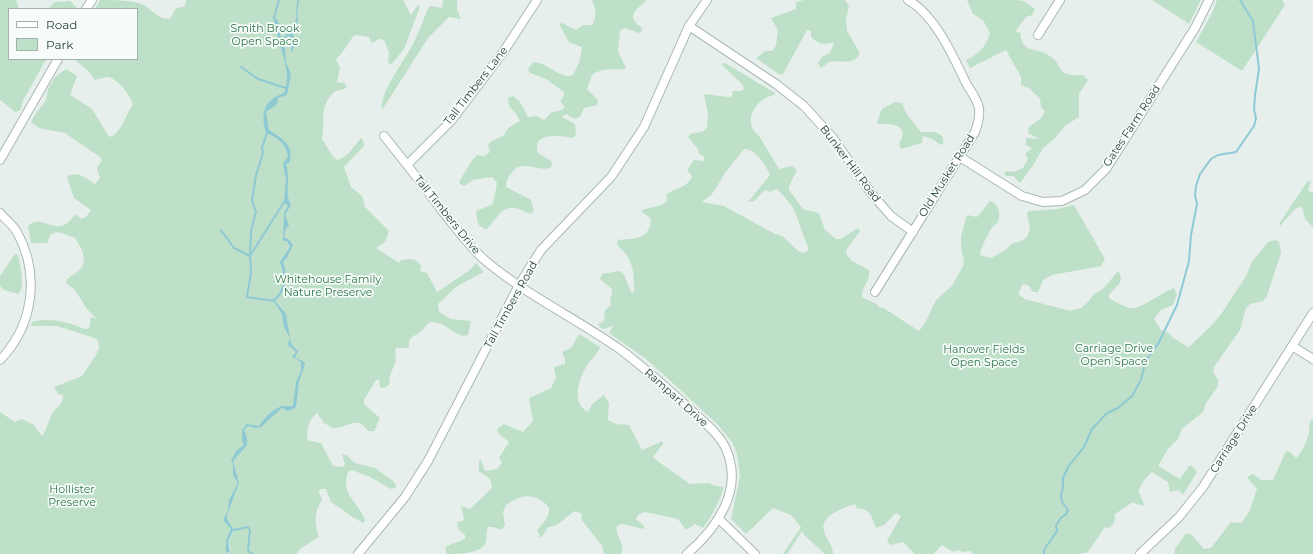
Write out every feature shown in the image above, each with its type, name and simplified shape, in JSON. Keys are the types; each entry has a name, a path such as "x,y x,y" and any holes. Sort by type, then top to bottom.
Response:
{"street":[{"name":"Tall Timbers Lane","path":"407,164 450,121 504,51 537,0"},
{"name":"Tall Timbers Road","path":"358,554 404,497 428,461 519,286 541,250 611,177 644,127 689,26 707,0"},
{"name":"Old Musket Road","path":"875,292 975,132 979,118 979,106 950,52 928,16 915,4 908,0"},
{"path":"1038,34 1060,0"},
{"name":"Gates Farm Road","path":"960,157 1022,196 1043,202 1062,201 1085,190 1106,169 1195,28 1209,0"},
{"name":"Bunker Hill Road","path":"689,26 776,84 804,106 833,138 872,193 891,216 913,232"},
{"path":"0,160 57,60"},
{"name":"Tall Timbers Drive","path":"384,136 461,234 486,261 519,286"},
{"path":"0,213 16,230 29,261 31,296 23,328 0,360"},
{"name":"Rampart Drive","path":"519,286 620,350 644,368 718,437 726,449 732,476 730,493 719,519 707,535 687,554"},
{"name":"Carriage Drive","path":"1140,554 1179,517 1203,487 1313,313"},
{"path":"1292,346 1313,359"},
{"path":"719,519 755,554"}],"green space":[{"path":"0,0 16,0 19,8 8,8 8,60 47,60 45,61 23,101 21,109 15,112 0,100"},
{"path":"100,0 134,2 144,5 160,17 167,19 171,18 175,9 185,6 186,0 403,0 411,15 418,5 420,7 404,49 391,65 388,62 389,52 384,40 379,39 372,43 369,37 355,35 336,59 340,68 337,82 344,83 347,87 336,91 328,99 323,116 322,139 334,158 338,160 347,155 361,138 363,140 364,146 344,167 351,187 362,196 365,207 389,231 385,242 376,248 399,263 401,260 407,259 419,263 421,266 420,271 427,273 437,292 470,270 476,263 484,272 457,286 438,304 439,312 451,319 471,321 468,335 462,336 439,323 430,322 418,334 413,336 409,341 409,348 397,348 395,350 396,360 390,376 389,385 384,388 380,387 379,379 376,380 364,400 364,404 380,418 374,431 368,431 364,426 356,423 333,428 324,423 317,413 311,419 307,440 321,443 333,466 343,467 345,463 342,455 346,455 355,463 375,468 393,481 397,487 391,489 370,477 352,470 348,472 346,487 348,493 365,520 364,523 331,502 326,489 320,489 319,492 322,500 316,513 316,527 319,537 300,549 296,554 228,554 231,549 228,541 234,531 233,527 226,540 226,554 0,554 0,412 15,422 22,419 34,425 42,436 52,414 63,398 63,395 58,394 54,387 82,376 99,348 98,341 94,338 57,326 31,326 32,322 53,320 66,322 85,329 89,328 91,317 97,319 87,309 75,290 66,283 69,278 81,268 84,260 84,255 75,238 58,232 51,234 47,243 31,243 28,226 34,222 39,222 62,226 75,214 81,219 86,217 91,210 74,198 67,177 74,174 78,175 85,177 95,184 100,178 97,168 102,160 100,157 65,133 39,128 31,122 46,100 48,89 55,77 66,69 77,76 70,95 92,109 109,137 120,128 133,105 127,93 120,84 108,77 95,80 88,71 75,60 138,60 138,8 96,8"},
{"path":"443,0 457,0 457,9 461,19 449,17 428,38 382,110 382,103 389,85 414,42 427,10 430,6 442,8"},
{"path":"592,0 647,0 636,10 633,16 634,20 642,28 642,31 639,33 625,28 620,31 618,51 626,68 602,70 592,75 587,89 598,100 597,105 584,108 580,117 575,119 566,114 562,117 575,124 576,135 573,138 549,136 539,141 537,146 538,153 551,161 552,165 550,168 545,169 524,166 514,170 509,176 506,187 531,200 534,211 530,214 522,210 510,208 501,213 487,229 484,229 478,224 476,211 493,204 497,183 492,177 473,180 464,186 459,183 460,180 477,155 484,156 490,152 488,145 490,142 504,135 508,128 520,121 509,106 508,98 513,96 520,102 528,117 537,116 544,120 552,112 560,111 565,107 560,101 564,96 564,92 546,79 530,73 528,69 533,62 543,64 565,75 573,75 580,60 582,47 569,42 559,24 562,23 576,30 583,25 592,25 595,19 595,13"},
{"path":"804,0 845,0 849,6 846,20 847,31 860,53 854,60 847,62 834,61 821,68 818,63 822,57 830,53 834,43 820,43 811,37 811,31 807,30 783,74 780,75 756,58 765,51 772,51 776,46 778,30 771,18 796,9 796,2"},
{"path":"967,0 1024,1 1035,9 1032,15 1026,17 1016,30 1017,33 1020,32 1021,39 1026,47 1048,55 1057,63 1063,72 1067,74 1083,75 1088,80 1079,94 1079,117 1066,125 1054,139 1043,148 1032,167 1020,183 1013,176 1006,176 1004,174 1006,171 1014,172 1023,168 1028,159 1025,154 1032,148 1026,145 1026,138 1040,139 1028,133 1029,127 1040,119 1045,112 1041,107 1040,99 1029,88 1021,85 1021,77 1006,50 970,68 966,60 981,50 990,33 983,20 973,14"},
{"path":"1152,0 1201,0 1189,24"},
{"path":"1217,0 1282,0 1285,5 1242,71 1196,42 1212,13"},
{"path":"70,1 76,8 49,8 55,2"},
{"path":"725,63 775,93 775,95 770,96 756,106 753,110 751,121 752,127 779,169 792,166 797,170 789,186 789,190 803,209 819,213 825,230 836,239 841,239 858,228 860,231 847,249 846,254 852,261 869,270 869,277 863,290 862,297 877,304 879,308 882,307 919,331 925,323 936,300 952,286 963,266 964,261 961,248 961,236 967,215 977,217 990,201 997,206 999,219 988,235 980,255 991,258 1006,250 1011,244 1027,237 1030,230 1027,213 1029,211 1058,209 1074,205 1105,259 1101,266 1052,275 1043,280 1038,292 1033,292 1029,286 1023,284 1018,294 1025,299 1070,311 1081,308 1087,303 1094,294 1103,289 1118,271 1121,279 1120,282 1109,296 1110,299 1128,307 1138,307 1174,288 1177,294 1173,305 1161,310 1154,319 1161,330 1169,333 1172,337 1188,347 1187,349 1213,324 1222,313 1246,276 1252,262 1268,242 1275,240 1279,242 1281,253 1267,296 1263,301 1250,304 1246,308 1240,330 1214,367 1213,372 1218,380 1218,386 1206,403 1203,412 1182,429 1178,439 1168,449 1158,466 1180,479 1189,466 1192,466 1197,472 1183,495 1179,490 1170,492 1168,482 1152,472 1144,480 1138,491 1145,506 1133,502 1115,514 1114,523 1109,528 1105,527 1088,552 1080,554 973,554 970,551 963,552 958,550 953,552 942,545 933,554 915,554 903,542 890,545 887,541 901,516 896,513 884,525 876,528 870,514 866,510 857,508 855,504 834,513 825,521 823,526 824,531 832,548 833,554 825,554 804,535 802,531 787,554 783,554 801,527 791,515 773,508 746,534 731,519 740,476 737,454 732,442 718,425 646,359 609,333 614,325 605,329 600,328 598,324 604,321 605,310 611,305 610,298 612,294 612,289 600,279 602,274 620,271 624,275 631,292 633,293 634,290 632,267 625,253 617,245 618,240 643,236 649,228 651,222 650,218 642,212 642,210 661,205 666,202 667,194 688,183 690,180 692,176 687,170 694,160 704,161 704,157 698,153 698,149 688,137 690,134 702,132 707,128 708,114 704,94 729,97 732,96 733,91 741,91 744,89 742,84 721,64","holes":["744,149 748,149 760,158 770,175 748,202 754,201 765,190 770,192 777,189 793,208 808,247 808,250 805,253 797,250 783,237 724,206 702,202 712,194 725,173"]},
{"path":"895,102 902,103 906,113 921,132 933,132 940,134 943,139 943,144 941,145 932,139 923,136 922,143 901,149 899,144 903,133 901,129 895,125 879,124 877,122 882,109"},
{"path":"1311,181 1308,190 1313,193 1313,227 1305,219 1303,210 1300,206 1294,210 1280,226 1279,224 1307,182"},
{"path":"15,254 18,255 22,276 22,287 18,294 4,290 0,286 0,276"},
{"path":"579,334 600,347 582,374 578,389 578,396 582,408 588,412 592,404 604,395 609,403 608,420 616,424 629,425 642,450 663,441 663,444 653,457 656,460 690,484 709,483 724,487 710,518 703,528 695,524 686,530 678,519 645,512 638,515 636,519 644,526 644,529 622,524 617,526 617,533 622,544 621,554 604,554 602,546 581,519 582,514 576,511 560,523 548,527 542,537 540,537 537,530 547,517 549,509 541,500 526,496 506,505 503,512 505,525 501,530 488,527 486,542 480,549 457,554 447,554 445,548 465,538 465,535 458,529 457,522 464,520 461,506 470,509 492,488 490,479 479,471 479,460 481,460 485,471 497,469 502,463 499,458 509,442 499,434 497,429 504,424 523,432 533,421 529,398 551,388 556,378 554,367 565,364 565,359 562,352 571,348"},
{"path":"1313,418 1313,554 1174,554 1175,549 1186,533 1192,535 1204,549 1211,548 1231,522 1241,523 1249,512 1257,489 1247,477 1253,474 1261,480 1273,480 1286,451 1290,452 1296,458 1300,454 1307,439 1310,422"}],"water":[{"path":"278,0 280,0 275,17 280,25 280,35 284,38 286,63 291,74 287,95 278,98 277,104 266,112 269,130 286,143 289,147 291,157 289,163 286,164 288,175 288,196 291,205 285,215 289,225 286,228 284,237 293,245 287,258 283,262 286,274 285,282 281,295 275,301 286,314 290,338 284,327 282,314 273,300 283,285 283,274 280,262 290,247 287,241 283,241 284,212 288,206 284,202 286,180 283,164 288,156 283,144 266,133 263,119 265,108 268,103 272,99 284,93 287,79 286,65 273,18"},
{"path":"297,0 299,0 297,15 298,21 293,34 295,45 292,53 289,36 296,19"},
{"path":"290,338 291,344 298,351 295,358 303,361 305,364 299,382 296,407 288,411 282,408 261,427 255,428 248,426 244,430 247,437 247,445 233,461 239,483 227,515 227,519 234,530 228,541 230,551 226,554 226,540 231,529 223,520 228,510 229,500 238,483 233,475 233,464 231,461 236,451 244,445 242,441 242,430 247,424 259,426 266,416 277,408 293,406 296,382 301,371 301,362 292,357 296,352 288,345"}],"waterway":[{"path":"1044,554 1044,550 1057,531 1056,525 1068,510 1062,502 1061,496 1063,478 1068,467 1084,447 1092,429 1107,413 1118,408 1132,396 1141,380 1146,360 1158,344 1177,305 1189,261 1191,235 1197,204 1195,195 1196,186 1200,174 1211,159 1218,155 1236,152 1254,126 1256,118 1254,110 1255,95 1259,69 1253,21 1240,0"},
{"path":"284,38 290,33"},
{"path":"241,67 258,79 286,88"},
{"path":"221,230 234,248 250,256 251,231 256,212 252,200 256,175 263,153 262,148 267,133"},
{"path":"274,301 247,297 251,272 250,256 284,202"},
{"path":"234,530 248,527 250,530 248,551 253,554"}],"park label":[{"name":"Smith Brook Open Space","path":"265,35"},
{"name":"Whitehouse Family Nature Preserve","path":"328,286"},
{"name":"Carriage Drive Open Space","path":"1114,355"},
{"name":"Hanover Fields Open Space","path":"984,356"},
{"name":"Hollister Preserve","path":"72,496"}]}
